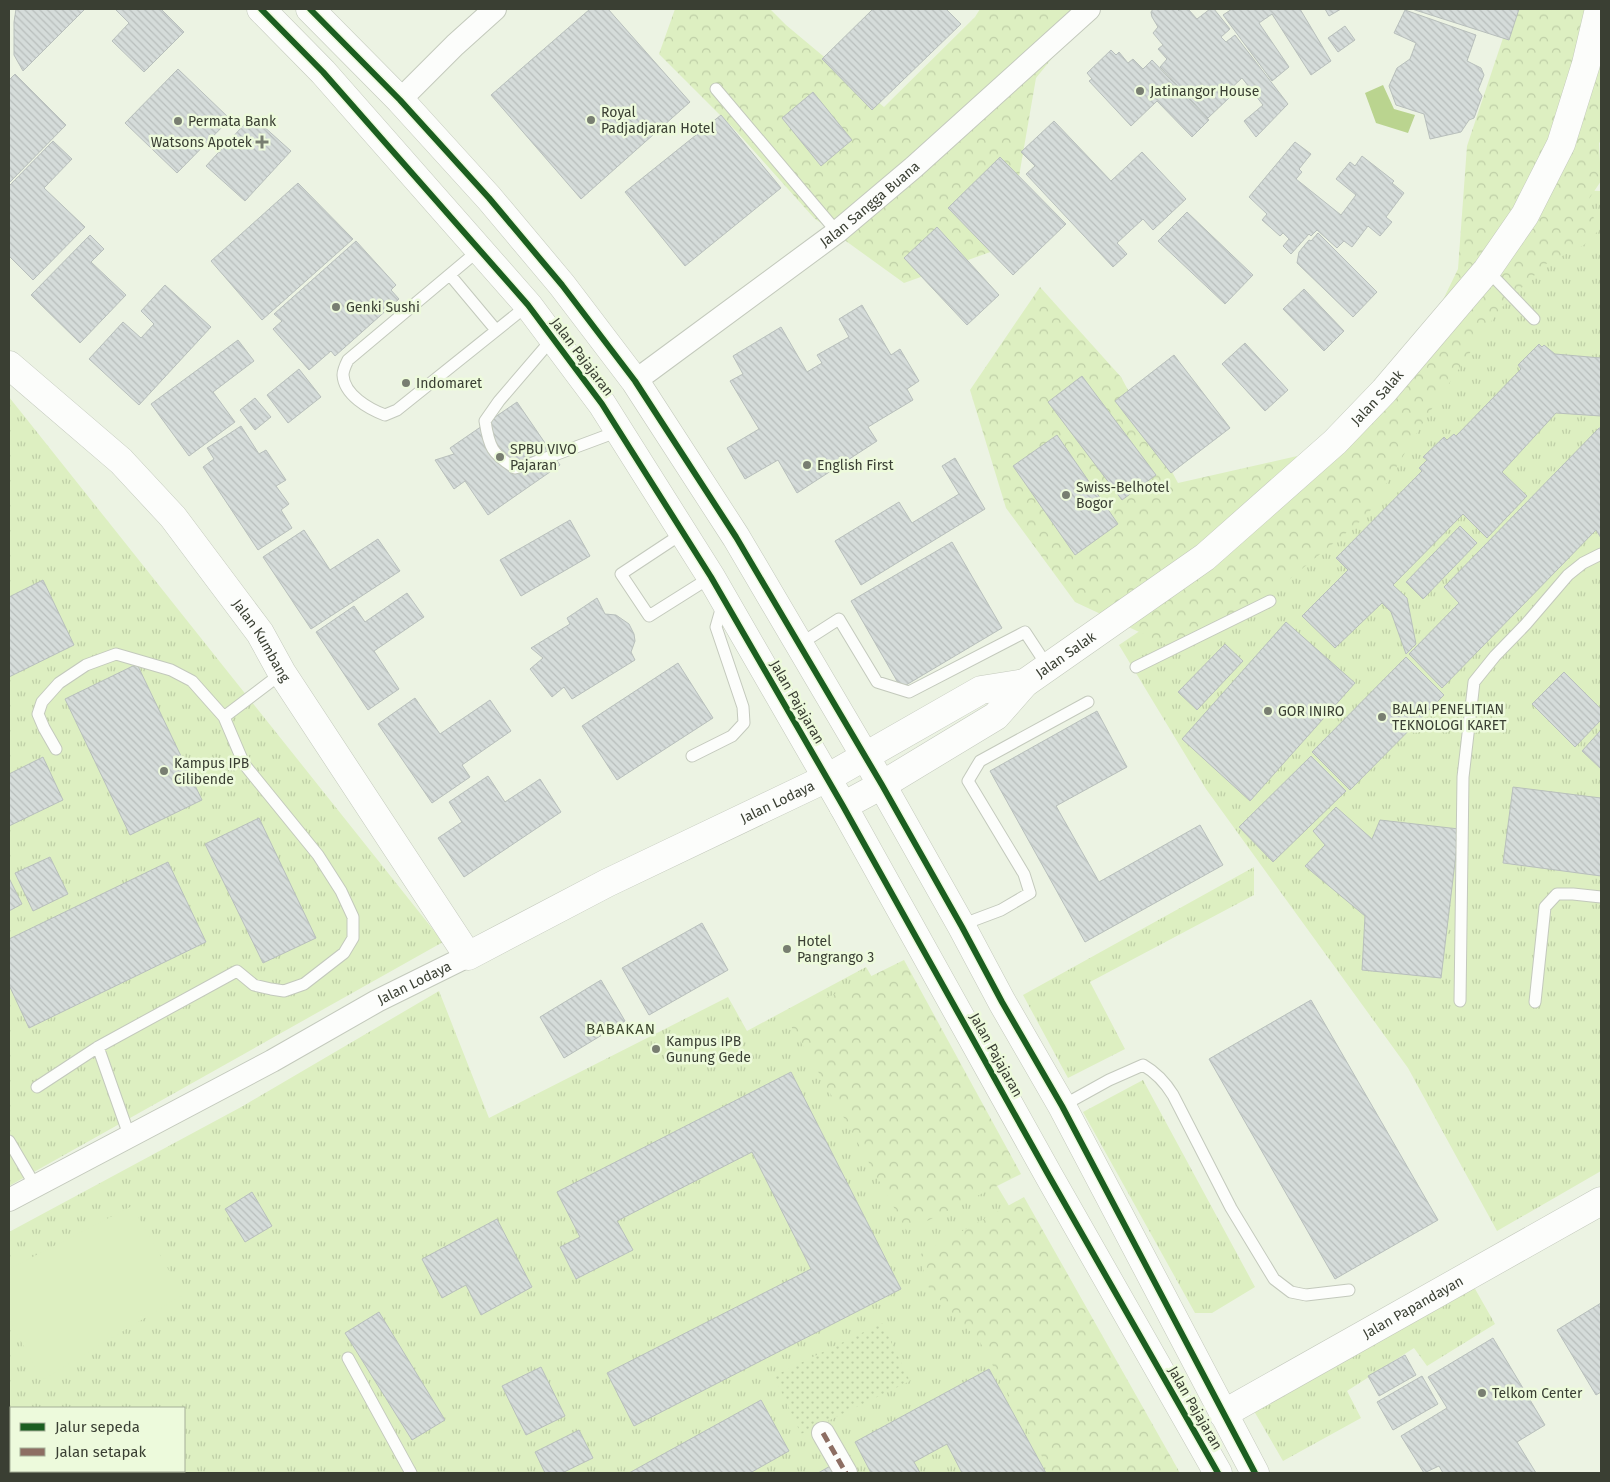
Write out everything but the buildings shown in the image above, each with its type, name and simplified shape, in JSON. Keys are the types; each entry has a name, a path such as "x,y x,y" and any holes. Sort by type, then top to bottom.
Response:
{"main road":[{"name":"Jalan Pajajaran","path":"261,9 323,72 528,305 602,404 728,606 843,806 1054,1185 1218,1473"},
{"name":"Jalan Pajajaran","path":"310,9 400,100 489,198 556,277 635,381 736,537 866,756 1002,1002 1062,1106 1223,1414 1256,1473"},
{"name":"Jalan Salak","path":"843,806 882,785 996,716 1025,683 1205,557 1335,442 1423,347 1487,270 1525,214 1561,144 1586,64 1599,9"},
{"name":"Jalan Kumbang","path":"9,367 121,461 173,517 260,633 282,672 468,956"},
{"name":"Jalan Salak","path":"826,778 981,690 1025,683"},
{"name":"Jalan Lodaya","path":"468,956 607,883 826,778"},
{"name":"Jalan Papandayan","path":"1223,1414 1601,1201"}],"street":[{"path":"400,100 454,45 495,9"},
{"name":"Jalan Sangga Buana","path":"635,381 837,232 914,167 1089,9"},
{"name":"Jalan Lodaya","path":"9,1200 272,1061 377,1002 468,956"},
{"path":"823,1433 846,1473"}],"lane":[{"path":"716,90 837,232"},
{"path":"479,250 348,360 343,374 346,385 358,400 370,410 386,415 396,410 528,305"},
{"path":"1487,270 1534,319"},
{"path":"450,275 496,330"},
{"path":"553,338 499,400 486,421 488,442 500,459 515,468 619,431"},
{"path":"684,533 621,574 649,616 711,577"},
{"path":"1460,1002 1463,777 1474,682 1495,656 1568,576 1583,563 1601,554"},
{"path":"1136,667 1270,601"},
{"path":"692,756 732,736 744,723 743,707 716,627 720,613 728,606"},
{"path":"800,644 839,619 877,682 909,692 1025,632 1048,667"},
{"path":"37,1088 98,1047 237,971 254,985 271,990 284,991 304,984 344,953 353,938 353,917 341,891 318,855 244,764 224,717 192,681 170,670 116,654 86,665 59,683 42,702 38,714 56,749"},
{"path":"224,717 282,672"},
{"path":"962,927 969,922 1002,910 1030,893 1024,874 968,781 973,770 980,761 1088,702"},
{"path":"1535,1002 1545,907 1557,894 1601,897"},
{"path":"98,1047 130,1135"},
{"path":"1062,1106 1124,1072 1143,1065 1152,1070 1163,1080 1173,1095 1231,1208 1274,1279 1291,1292 1306,1295 1349,1290"},
{"path":"9,1141 36,1187"},
{"path":"348,1358 411,1473"}],"green space":[{"path":"675,9 770,9 786,25 884,107 975,17 980,9 1092,9 1036,78 1007,246 904,283 814,218 737,132 659,54"},
{"path":"1515,9 1601,9 1601,141 1599,143 1601,181 1587,202 1599,230 1584,245 1546,264 1499,310 1429,413 1367,516 1276,590 1182,652 1075,602 1006,508 970,390 1040,287 1121,377 1178,483 1306,454 1404,380 1458,269 1467,146 1508,23"},
{"name":"BALAI PENELITIAN TEKNOLOGI KARET","path":"1568,190 1601,191 1601,1171 1497,1231 1408,1068 1206,789 1119,645 1190,597"},
{"name":"Kampus IPB Cilibende","path":"9,397 443,942 9,1186"},
{"path":"1254,867 1254,895 1090,982 1125,1049 1068,1078 1023,995"},
{"path":"904,960 1021,1174 907,1231 810,1057 786,1018"},
{"name":"Kampus IPB Gunung Gede","path":"866,967 1169,1473 9,1473 9,1232 243,1106 439,991 489,1118 728,997 747,1031"},
{"path":"1143,1080 1255,1287 1212,1313 1195,1313 1083,1112"},
{"path":"1024,1197 1180,1473 1051,1473 980,1342 929,1288 919,1255"},
{"path":"132,1206 183,1295 42,1380 9,1319 9,1269"},
{"path":"1474,1287 1495,1324 1427,1366 1414,1348 1347,1391 1361,1418 1283,1461 1254,1411"},
{"path":"882,1323 910,1381 801,1434 774,1376"}],"shaded area":[{"path":"1383,85 1394,109 1415,115 1408,133 1376,123 1365,93"}],"marked path":[{"path":"823,1433 846,1473"}],"cycle path":[{"path":"261,9 323,72 528,305 602,404 711,577 843,806 1049,1176 1218,1473"},
{"path":"310,9 400,100 489,198 562,285 635,381 736,537 882,785 1062,1106 1255,1473"}],"place":[{"name":"Jatinangor House","path":"1140,91"},
{"name":"Royal Padjadjaran Hotel","path":"591,120"},
{"name":"Permata Bank","path":"178,121"},
{"name":"Watsons Apotek","path":"262,142"},
{"name":"Genki Sushi","path":"336,307"},
{"name":"Indomaret","path":"406,383"},
{"name":"SPBU VIVO Pajaran","path":"500,457"},
{"name":"English First","path":"807,465"},
{"name":"Swiss-Belhotel Bogor","path":"1066,495"},
{"name":"GOR INIRO","path":"1268,711"},
{"name":"BALAI PENELITIAN TEKNOLOGI KARET","path":"1382,717"},
{"name":"Kampus IPB Cilibende","path":"164,771"},
{"name":"Hotel Pangrango 3","path":"787,949"},
{"name":"Kampus IPB Gunung Gede","path":"656,1049"},
{"name":"Telkom Center","path":"1482,1393"}],"district":[{"name":"BABAKAN","path":"621,1029"}]}
